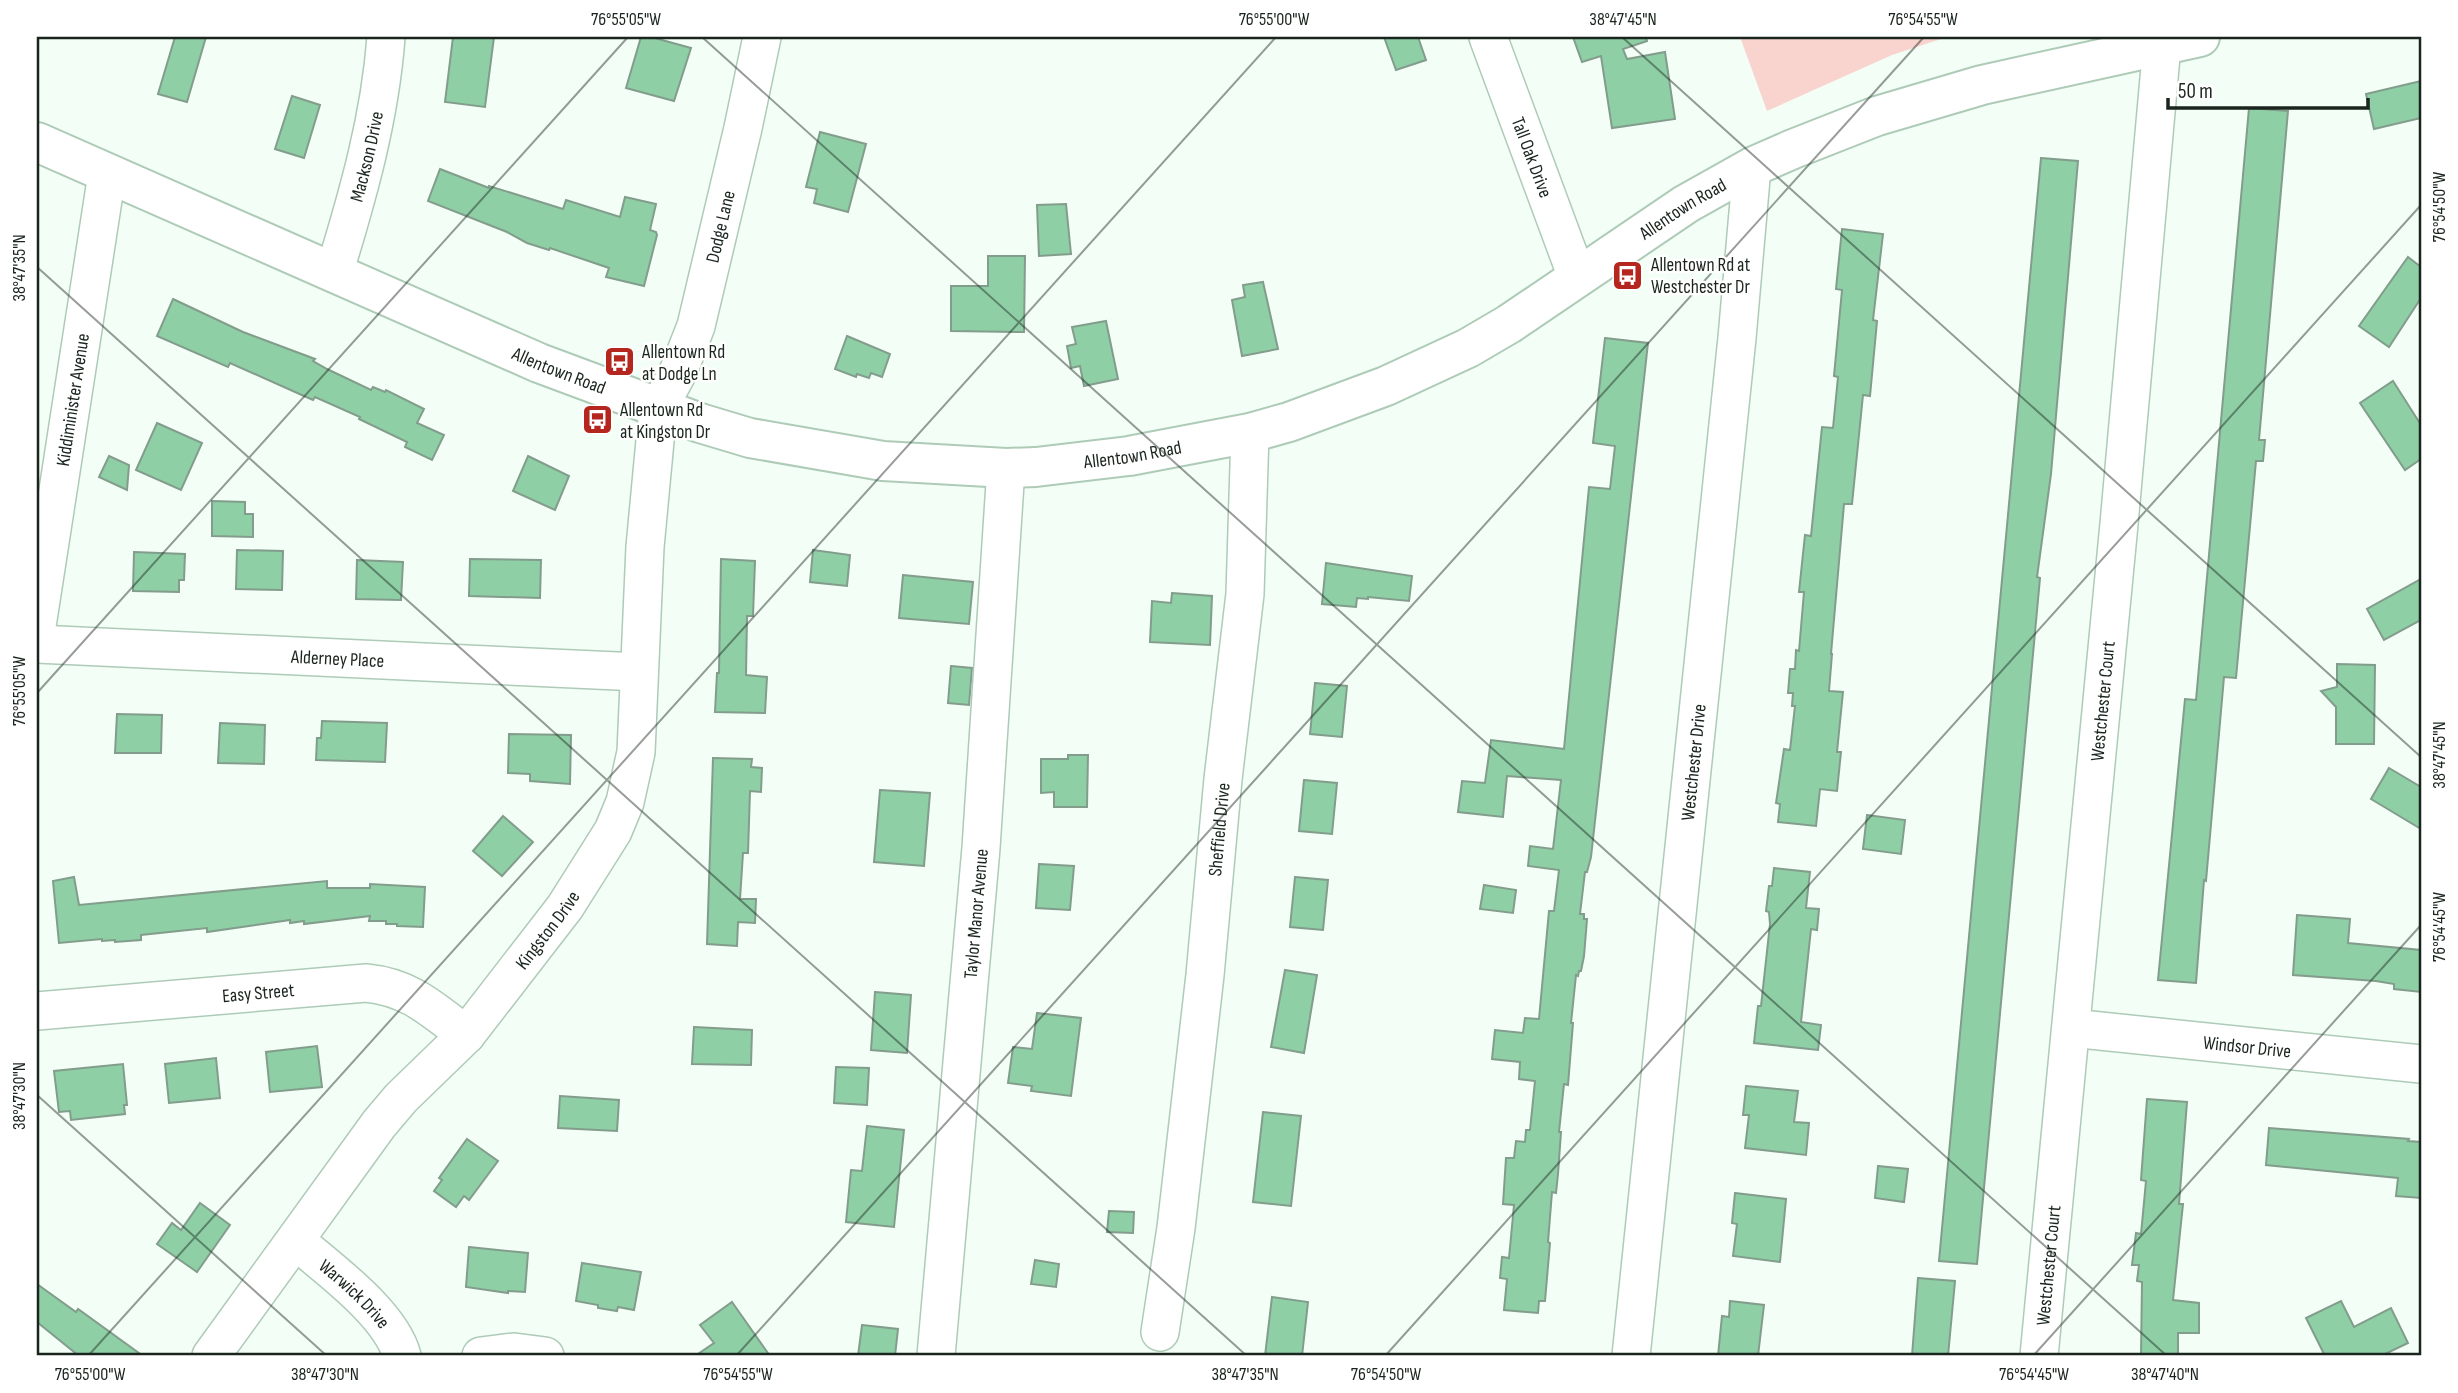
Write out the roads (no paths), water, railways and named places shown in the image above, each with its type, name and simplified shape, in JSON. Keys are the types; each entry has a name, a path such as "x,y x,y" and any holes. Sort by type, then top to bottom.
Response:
{"main road":[{"name":"Allentown Road","path":"37,142 539,363 657,409 751,438 798,448 883,461 1006,468 1076,464 1116,458 1250,433 1289,422 1386,386 1468,348 1509,324 1686,204 1752,167 1838,131 1914,104 2023,75 2200,37"}],"street":[{"name":"Mackson Drive","path":"334,273 370,150 386,37"},
{"name":"Dodge Lane","path":"657,409 678,372 696,326 762,37"},
{"name":"Tall Oak Drive","path":"1488,37 1577,277"},
{"name":"Westchester Court","path":"2039,1356 2162,45"},
{"name":"Westchester Drive","path":"1632,1356 1737,338 1752,167"},
{"name":"Kiddiminister Avenue","path":"37,626 107,174"},
{"name":"Kingston Drive","path":"211,1356 379,1124 401,1098 466,1035 565,907 613,831 625,802 636,752 645,547 657,409"},
{"name":"Sheffield Drive","path":"1160,1332 1176,1228 1245,594 1250,433"},
{"name":"Taylor Manor Avenue","path":"936,1356 981,848 1006,468"},
{"name":"Alderney Place","path":"37,644 639,672"},
{"name":"Easy Street","path":"37,1011 366,983 387,985 403,991 426,1004 466,1035"},
{"name":"Windsor Drive","path":"2071,1028 2421,1064"},
{"name":"Warwick Drive","path":"296,1241 366,1302 400,1346 402,1356"},
{"path":"481,1356 514,1352 545,1356"}],"place":[{"name":"Allentown Rd at Westchester Dr","path":"1628,275"},
{"name":"Allentown Rd at Dodge Ln","path":"619,362"},
{"name":"Allentown Rd at Kingston Dr","path":"597,420"}]}
